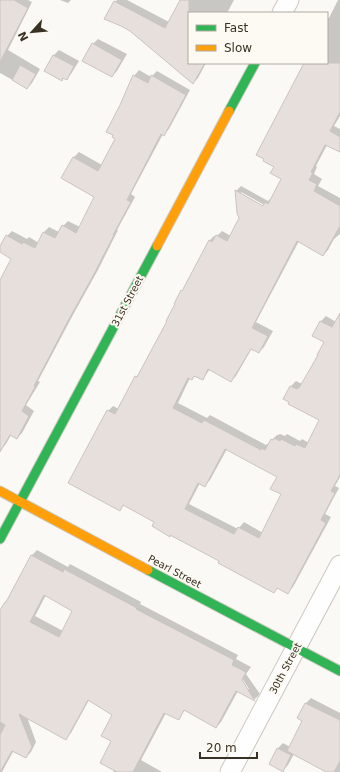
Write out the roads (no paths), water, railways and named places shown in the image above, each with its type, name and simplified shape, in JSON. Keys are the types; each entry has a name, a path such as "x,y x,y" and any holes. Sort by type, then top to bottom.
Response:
{"street":[{"path":"283,12 289,0"},
{"name":"31st Street","path":"0,539 254,64"},
{"name":"Pearl Street","path":"0,491 340,670"},
{"name":"30th Street","path":"230,772 340,565"}]}
